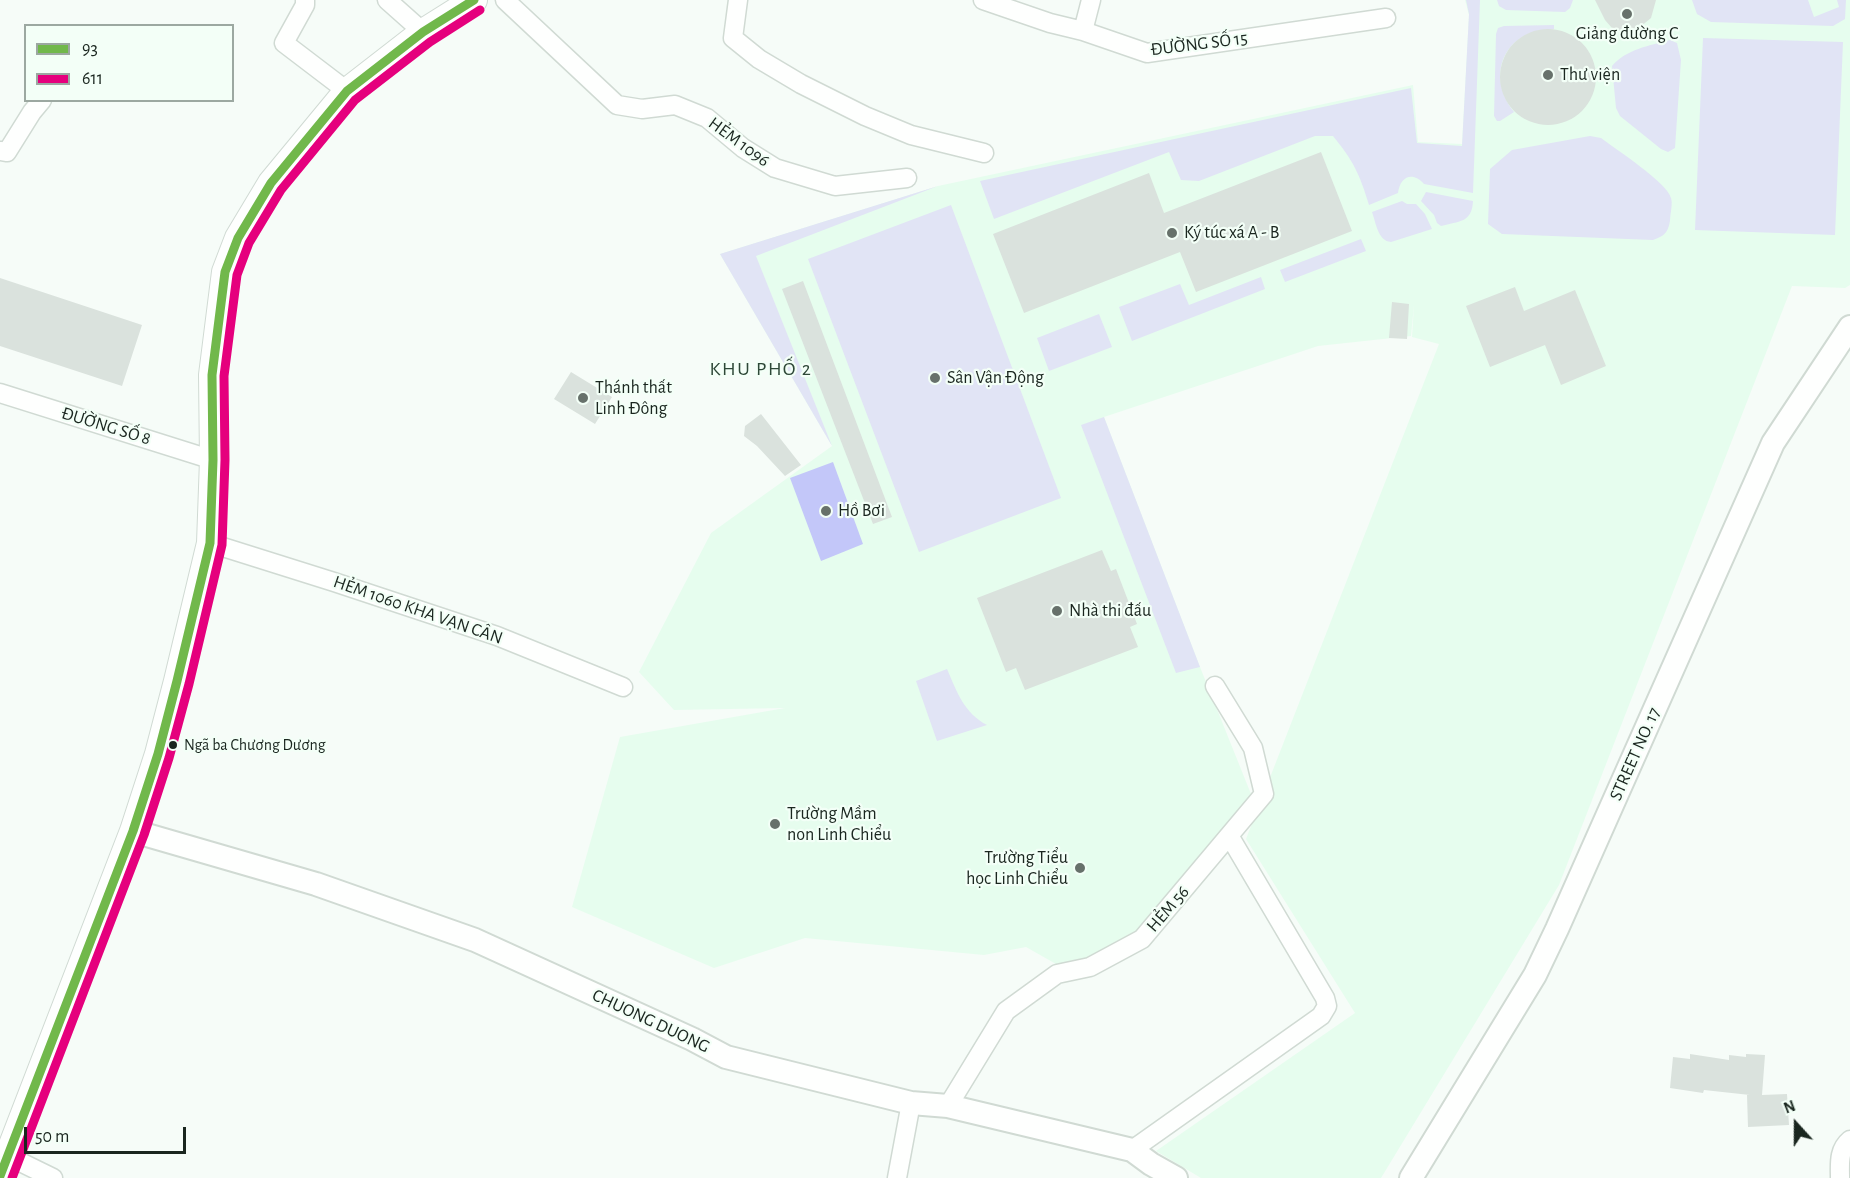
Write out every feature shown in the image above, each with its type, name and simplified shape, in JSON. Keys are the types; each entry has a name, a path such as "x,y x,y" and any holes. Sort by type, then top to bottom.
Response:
{"main road":[{"path":"4,1166 133,831 158,754 177,681 210,543 213,460 212,375 225,272 238,238 271,183 347,91 423,32 474,0"}],"street":[{"path":"305,0 305,5 284,43 347,91"},
{"path":"387,0 423,32"},
{"name":"HẺM 1096","path":"505,0 617,105 642,109 675,105 707,118 743,148 775,168 835,186 907,178"},
{"path":"738,0 733,38 759,59 865,117 911,135 984,153"},
{"name":"ĐƯỜNG SỐ 15","path":"983,0 1147,52 1386,18"},
{"path":"1083,31 1091,0"},
{"path":"0,151 7,152 40,102"},
{"name":"STREET NO. 17","path":"1411,1178 1534,975 1557,929 1773,443 1850,327"},
{"name":"ĐƯỜNG SỐ 8","path":"0,393 213,460"},
{"name":"HẺM 1060 KHA VẠN CÂN","path":"210,543 486,633 623,687"},
{"name":"HẺM 56","path":"948,1106 1006,1011 1058,974 1090,967 1142,939 1264,794 1253,748 1215,686"},
{"name":"CHUONG DUONG","path":"133,831 316,884 475,940 692,1039 726,1057 911,1103 948,1106 1132,1150 1176,1178"},
{"path":"1132,1150 1321,1016 1327,1006 1325,998 1230,837"},
{"path":"897,1178 911,1103"},
{"path":"1840,1178 1840,1156 1844,1146 1850,1140"},
{"path":"4,1166 53,1178"}],"shaded area":[{"path":"1465,0 1850,0 1850,285 1845,288 1792,286 1559,885 1381,1178 1201,1178 1156,1151 1355,1013 1246,839 1439,344 1412,337 1414,305 1411,336 1318,346 1104,417 1253,799 1135,936 1085,964 1056,964 1026,947 984,955 805,938 714,968 572,907 620,737 785,708 674,710 639,672 711,533 832,446 720,254 938,186 1413,85 1418,142 1462,144 1469,15"},
{"path":"1466,0 1480,0 1473,193 1424,184 1416,178 1408,177 1401,183 1398,193 1369,205 1351,160 1333,136 1315,136 1199,181 1181,180 1169,152 994,219 980,181 1411,88 1417,143 1462,146 1469,14"},
{"path":"1497,0 1573,0 1570,8 1565,12 1506,10 1499,6"},
{"path":"1692,0 1808,0 1814,17 1839,7 1837,0 1846,0 1845,19 1833,26 1711,22 1697,14"},
{"path":"1554,25 1554,29 1523,36 1512,45 1505,56 1501,69 1501,83 1505,97 1514,112 1497,121 1494,116 1498,28"},
{"path":"1703,38 1843,42 1835,235 1695,230"},
{"path":"1670,40 1677,43 1681,60 1675,148 1668,152 1620,116 1616,108 1612,66 1631,52"},
{"path":"1590,136 1601,138 1651,175 1667,191 1672,200 1672,206 1668,228 1663,235 1653,240 1502,234 1488,224 1490,169 1512,150"},
{"path":"938,186 756,256 832,446 720,254"},
{"path":"1426,192 1473,201 1470,213 1459,222 1441,226 1421,201"},
{"path":"1402,201 1407,204 1416,204 1425,214 1432,229 1391,242 1387,241 1378,231 1372,212"},
{"name":"Sân Vận Động","path":"951,205 1061,498 919,552 808,259"},
{"path":"1361,239 1366,251 1285,282 1280,270"},
{"path":"1261,277 1265,289 1132,341 1119,307 1180,284 1189,305"},
{"path":"1099,314 1112,347 1049,371 1037,338"},
{"path":"1104,417 1200,667 1176,673 1081,425"},
{"path":"947,669 967,708 987,725 937,741 916,681"}],"water":[{"name":"Hồ Bơi","path":"833,462 863,544 821,561 790,478"}],"building":[{"name":"Giảng đường C","path":"1595,0 1656,0 1651,18 1640,27 1623,32 1612,28 1605,20"},
{"name":"Thư viện","path":"1548,29 1567,32 1582,43 1593,58 1596,77 1593,96 1582,111 1567,122 1548,125 1529,122 1514,111 1503,96 1500,77 1503,58 1514,43 1529,32"},
{"name":"Ký túc xá A - B","path":"1321,152 1352,231 1196,292 1180,252 1024,313 993,234 1149,173 1164,213"},
{"path":"0,278 142,325 122,386 0,346"},
{"path":"803,281 892,517 873,524 782,289"},
{"path":"1515,287 1524,311 1575,290 1606,366 1561,385 1545,345 1490,367 1466,306"},
{"path":"1392,302 1409,304 1407,339 1389,338"},
{"name":"Thánh thất Linh Đông","path":"571,372 612,397 595,424 554,399"},
{"path":"761,414 801,465 785,476 757,446 744,436 745,426"},
{"name":"Nhà thi đấu","path":"1102,550 1111,571 1116,569 1137,624 1130,627 1138,647 1025,690 1016,668 1006,672 977,598"},
{"path":"1690,1054 1729,1060 1729,1055 1746,1057 1746,1054 1765,1055 1762,1095 1787,1094 1789,1125 1748,1127 1747,1095 1750,1095 1704,1090 1703,1093 1670,1088 1673,1057 1690,1059"}],"transit line":[{"name":"93","path":"0,1176 133,831 158,754 177,681 210,543 213,460 212,375 225,272 238,238 271,183 347,91 423,32 474,0"},
{"name":"611","path":"12,1178 144,835 169,758 189,684 222,545 225,460 224,376 237,275 249,243 281,190 355,100 430,42 480,10"}],"place":[{"name":"Giảng đường C","path":"1627,14"},
{"name":"Thư viện","path":"1548,75"},
{"name":"Ký túc xá A - B","path":"1172,233"},
{"name":"Sân Vận Động","path":"935,378"},
{"name":"Thánh thất Linh Đông","path":"583,398"},
{"name":"Hồ Bơi","path":"826,511"},
{"name":"Nhà thi đấu","path":"1057,611"},
{"name":"Ngã ba Chương Dương","path":"173,745"},
{"name":"Trường Mầm non Linh Chiểu","path":"775,824"},
{"name":"Trường Tiểu học Linh Chiểu","path":"1080,868"}],"district":[{"name":"KHU PHỐ 2","path":"761,369"}]}
